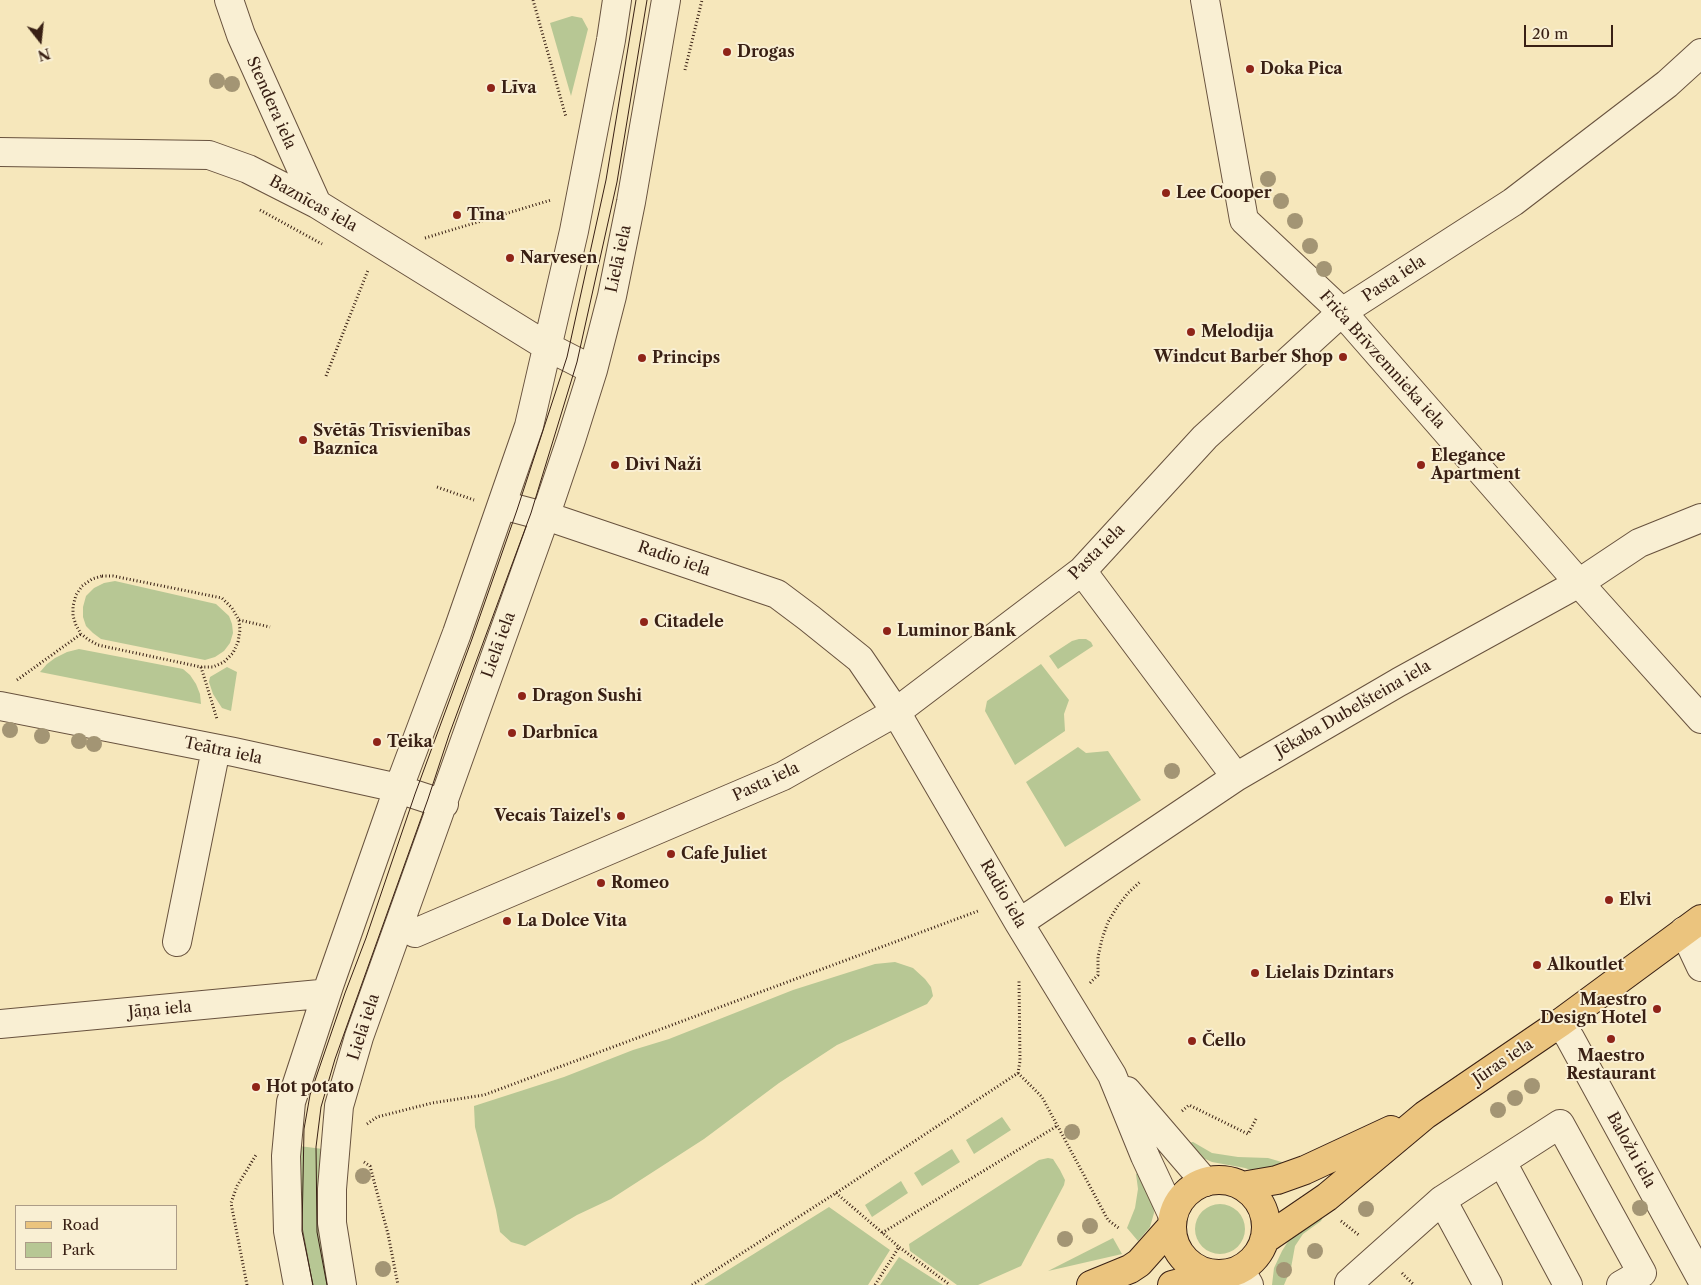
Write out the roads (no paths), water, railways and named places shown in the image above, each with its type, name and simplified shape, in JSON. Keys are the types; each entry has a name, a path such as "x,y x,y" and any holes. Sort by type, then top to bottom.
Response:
{"main road":[{"name":"Jūras iela","path":"1264,1240 1327,1197 1425,1115 1560,1023 1692,925"},
{"name":"Jūras iela","path":"1242,1186 1276,1180 1305,1170 1425,1115"},
{"path":"1172,1285 1213,1274 1226,1274 1244,1278 1260,1251 1264,1240 1266,1223 1262,1208 1254,1195 1242,1186 1217,1180 1205,1182 1194,1187 1184,1196 1176,1206 1172,1222 1174,1242 1181,1256 1192,1266 1213,1274"},
{"path":"1091,1285 1130,1269 1138,1263 1172,1222"}],"street":[{"name":"Stendera iela","path":"229,0 241,36 317,204"},
{"path":"298,1285 288,1231 286,1156 291,1102 329,986 398,789 457,633 492,503 529,426 576,221 617,0"},
{"name":"Lielā iela","path":"342,1285 332,1223 332,1189 339,1106 360,1037 545,517 593,370 612,296 631,202 666,0"},
{"name":"Friča Brīvzemnieka iela","path":"1201,1 1244,220 1342,312 1579,583 1701,719"},
{"name":"Pasta iela","path":"415,934 783,776 896,712 1082,571 1205,437 1342,312 1513,202 1667,84 1701,52"},
{"name":"Baznīcas iela","path":"0,152 209,155 248,168 317,204 548,347 593,370"},
{"name":"Radio iela","path":"492,503 545,517 776,594 860,659 896,712 1013,912 1112,1075"},
{"name":"Jēkaba Dubelšteina iela","path":"1013,912 1236,777 1399,682 1579,583 1639,543 1701,518"},
{"path":"1082,571 1236,777"},
{"name":"Teātra iela","path":"5,695 216,749 389,786 444,804"},
{"path":"177,942 216,749"},
{"path":"1692,925 1701,967"},
{"name":"Jāņa iela","path":"0,1024 320,994"},
{"name":"Baložu iela","path":"1560,1023 1701,1278"},
{"path":"1112,1075 1205,1182"},
{"path":"1112,1075 1172,1222"},
{"path":"1350,1284 1442,1200 1560,1124 1642,1273 1621,1285"},
{"path":"1502,1162 1568,1285"},
{"path":"1442,1200 1488,1285"}],"tram line":[{"path":"313,1285 302,1231 304,1129 310,1095 517,510 567,357 606,180 636,0"},
{"path":"327,1285 317,1232 316,1147 321,1107 335,1059 449,735 531,513 577,362 617,182 647,0"}],"place":[{"name":"Drogas","path":"727,52"},
{"name":"Doka Pica","path":"1250,69"},
{"name":"Līva","path":"491,88"},
{"name":"Lee Cooper","path":"1166,193"},
{"name":"Tīna","path":"457,215"},
{"name":"Narvesen","path":"510,258"},
{"name":"Melodija","path":"1191,332"},
{"name":"Windcut Barber Shop","path":"1343,357"},
{"name":"Princips","path":"642,358"},
{"name":"Svētās Trīsvienības Baznīca","path":"303,440"},
{"name":"Divi Naži","path":"615,465"},
{"name":"Elegance Apartment","path":"1421,465"},
{"name":"Citadele","path":"644,622"},
{"name":"Luminor Bank","path":"887,631"},
{"name":"Dragon Sushi","path":"522,696"},
{"name":"Darbnīca","path":"512,733"},
{"name":"Teika","path":"377,742"},
{"name":"Vecais Taizel's","path":"621,816"},
{"name":"Cafe Juliet","path":"671,854"},
{"name":"Romeo","path":"601,883"},
{"name":"Elvi","path":"1609,900"},
{"name":"La Dolce Vita","path":"507,921"},
{"name":"Alkoutlet","path":"1537,965"},
{"name":"Lielais Dzintars","path":"1255,973"},
{"name":"Maestro Design Hotel","path":"1657,1009"},
{"name":"Maestro Restaurant","path":"1611,1039"},
{"name":"Čello","path":"1192,1041"},
{"name":"Hot potato","path":"256,1087"}]}
